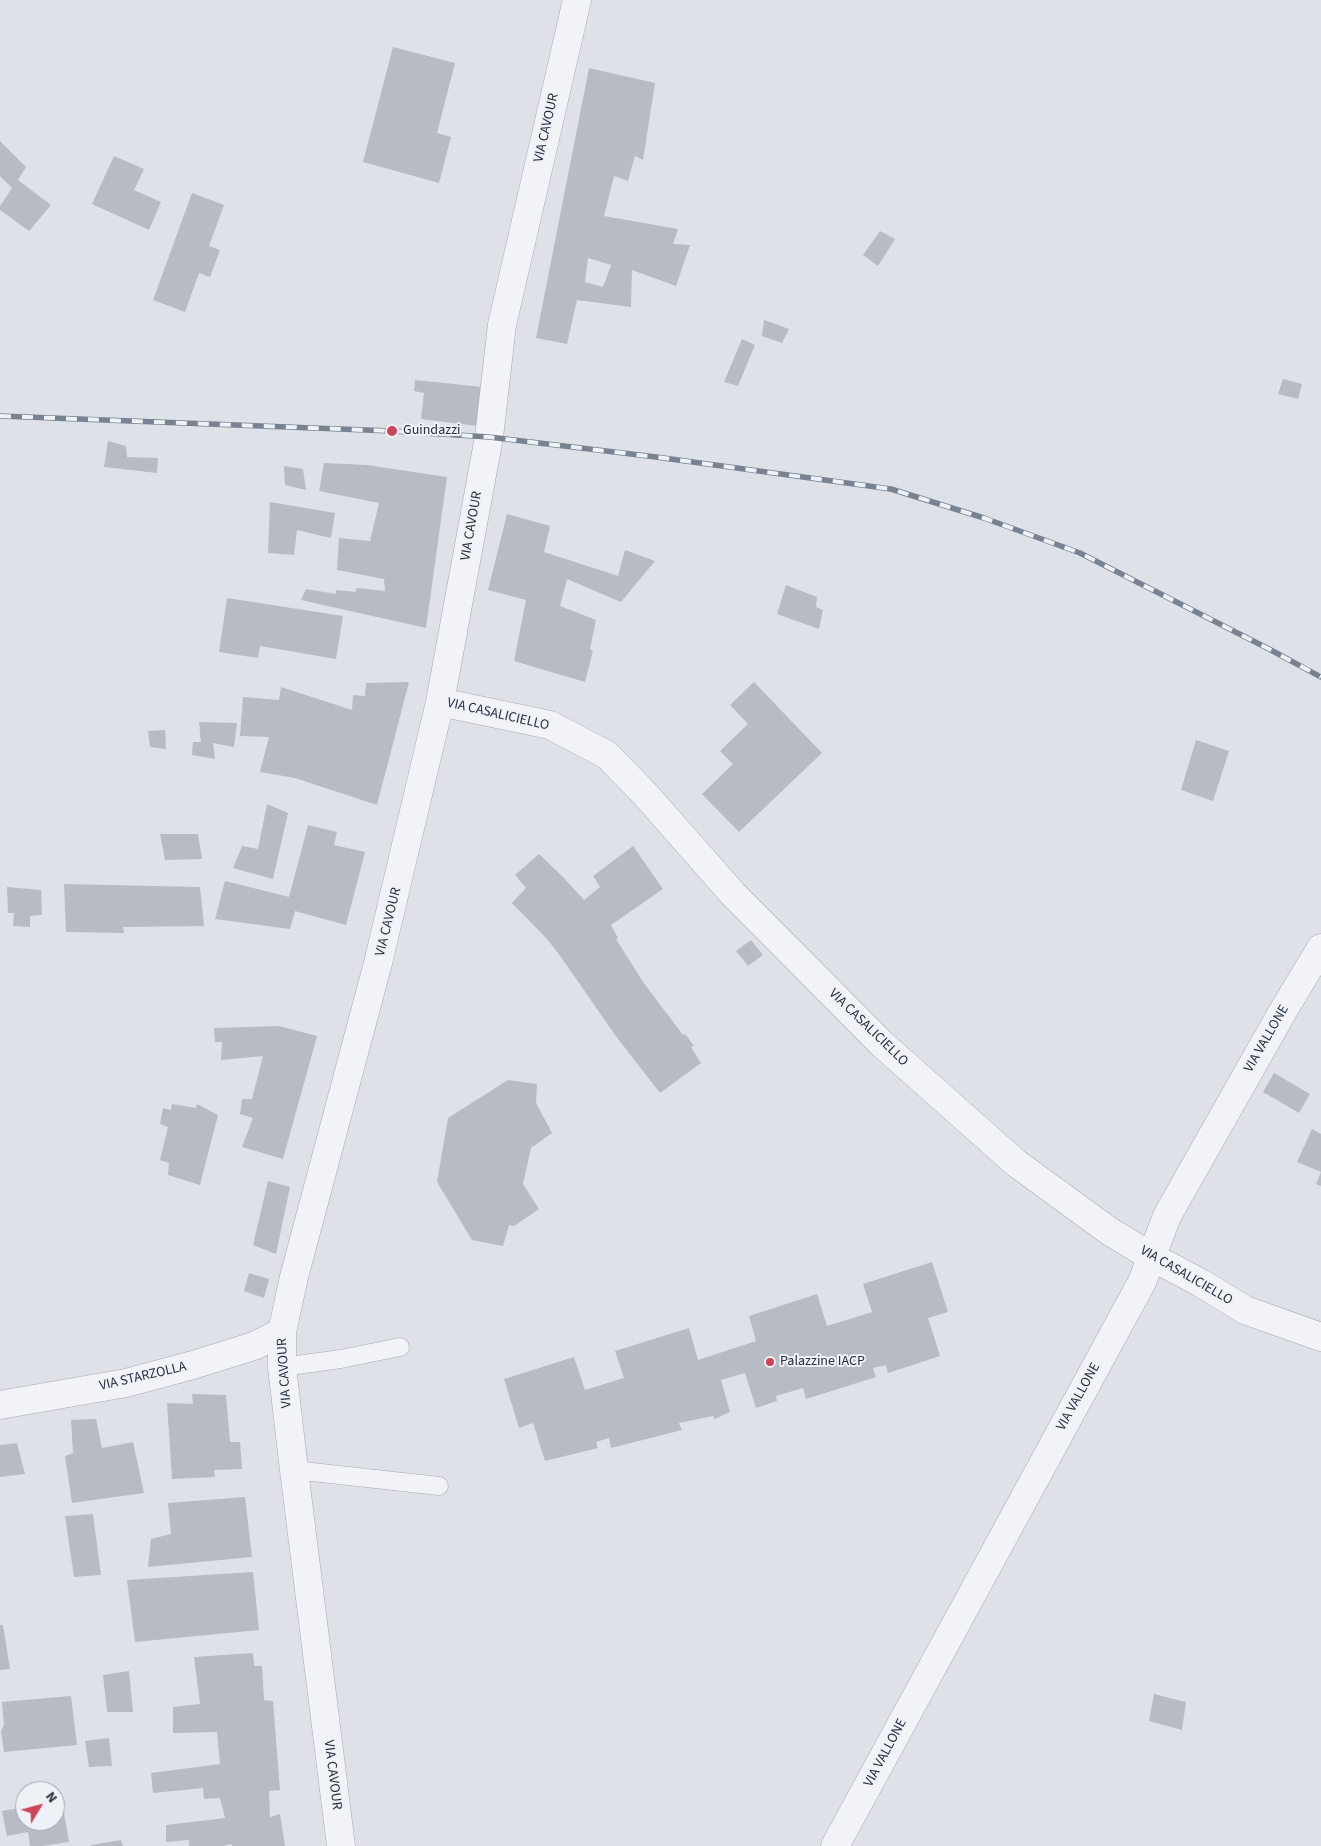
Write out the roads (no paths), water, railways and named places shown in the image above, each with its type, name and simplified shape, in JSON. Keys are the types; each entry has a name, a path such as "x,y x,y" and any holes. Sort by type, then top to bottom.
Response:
{"street":[{"name":"VIA CAVOUR","path":"341,1846 282,1367 282,1332 294,1277 378,963 440,702 489,437 502,325 577,0"},
{"name":"VIA CASALICIELLO","path":"440,702 550,725 607,755 645,794 733,894 882,1044 1016,1163 1109,1232 1152,1257 1201,1283 1245,1310 1321,1337"},
{"name":"VIA VALLONE","path":"836,1846 1142,1282 1167,1216 1283,1011 1321,948"},
{"name":"VIA STARZOLLA","path":"0,1405 126,1383 254,1346 282,1332"}],"lane":[{"path":"282,1367 341,1359 400,1347"},
{"path":"294,1470 438,1486"}],"railway":[{"path":"0,416 392,431 489,437 656,457 891,489 984,518 1080,553 1321,677"}],"place":[{"name":"Guindazzi","path":"392,431"},
{"name":"Palazzine IACP","path":"770,1362"}]}
